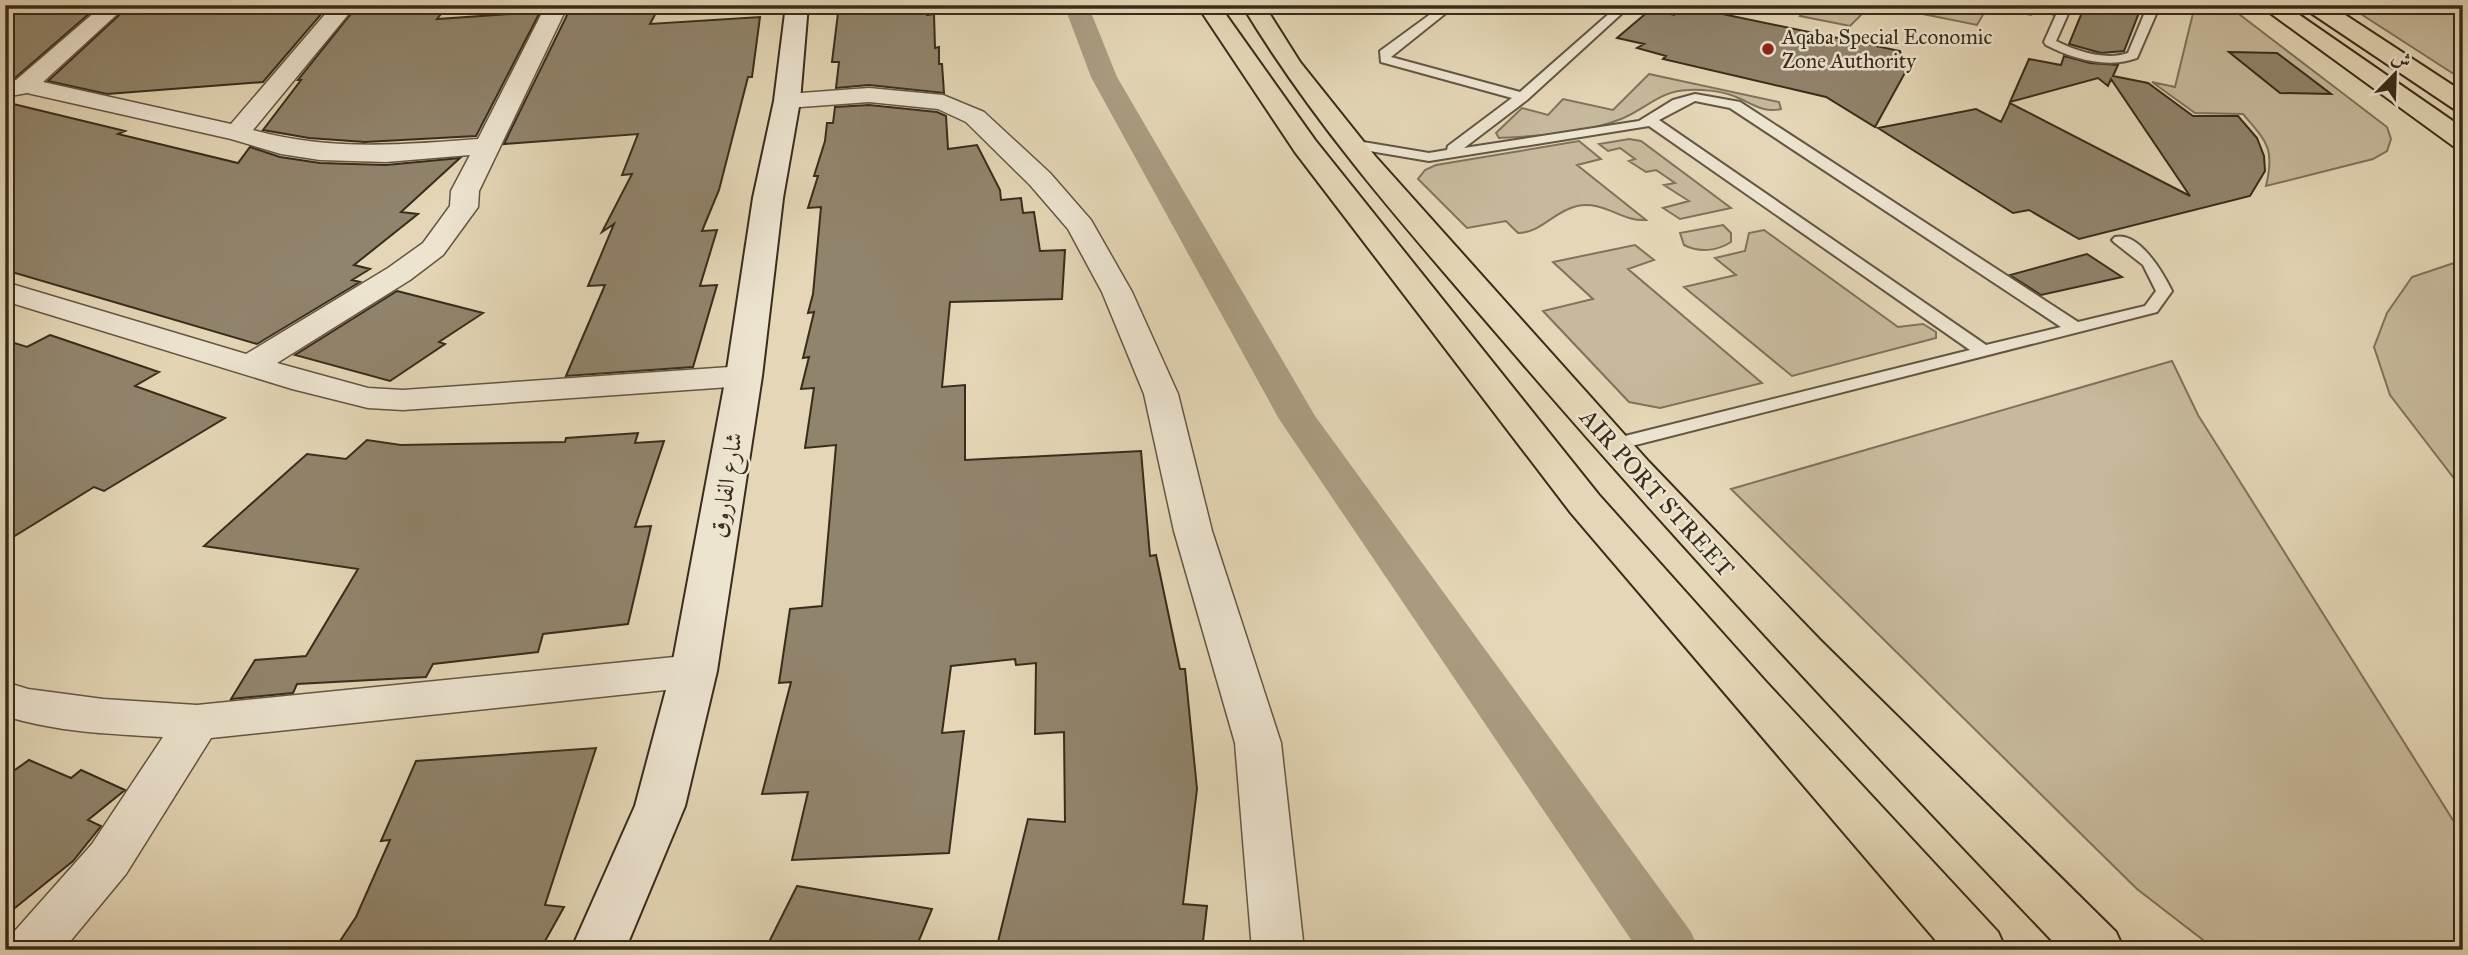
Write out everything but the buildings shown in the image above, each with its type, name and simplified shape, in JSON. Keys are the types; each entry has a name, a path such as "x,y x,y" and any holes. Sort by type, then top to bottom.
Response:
{"main road":[{"name":"شارع الفاروق","path":"598,950 660,806 694,671 744,376 754,288 787,101 797,5"},
{"path":"1208,5 1305,146 1388,256 1585,504 1979,950"},
{"name":"AIR PORT STREET","path":"1253,5 1290,65 1351,144 1612,445 1804,652 2097,950"},
{"path":"2270,5 2463,140"},
{"path":"2315,5 2463,104"}],"street":[{"path":"15,89 116,5"},
{"path":"237,133 345,5"},
{"path":"251,365 399,274 433,249 464,207 465,191 486,145 557,5"},
{"path":"15,89 320,152 386,154 486,145"},
{"path":"787,101 869,95 943,102 975,117 1040,179 1081,226 1117,292 1161,394 1192,531 1258,743 1278,950"},
{"path":"5,290 355,394 403,400 744,376"},
{"path":"5,699 28,706 103,716 197,722 694,671"},
{"path":"31,950 109,859 197,722"}],"lane":[{"path":"1451,5 1384,54 1385,59 1522,97"},
{"path":"1446,154 1474,136 1522,97 1626,5"},
{"path":"2040,5 2062,14 2050,42 2066,50 2121,60 2133,55 2154,5"},
{"path":"1351,144 1429,156 1446,154 1643,124 1672,104 1689,97 1711,97 1735,104 2075,328"},
{"path":"1650,120 1983,351"},
{"path":"1612,445 2151,309 2164,291 2150,262 2120,240"}],"shaded area":[{"path":"1809,5 1871,5 1850,26 1800,16"},
{"path":"1924,5 2020,5 2035,9 2031,15 1988,6 1977,25 1918,13"},
{"path":"2195,5 2227,5 2387,127 2391,139 2387,151 2373,159 2266,186 2270,163 2267,146 2243,114 2195,113 2152,82 2175,87"},
{"path":"2347,5 2463,5 2463,80"},
{"path":"1649,74 1779,102 1781,109 1768,110 1721,92 1688,90 1661,97 1630,115 1592,128 1499,138 1496,133 1522,108 1548,115 1563,99 1613,110"},
{"path":"1629,139 1641,141 1731,208 1680,219 1663,208 1689,201 1664,185 1675,183 1656,170 1646,172 1629,161 1635,159 1620,148 1608,151 1599,144"},
{"path":"1579,141 1601,159 1577,165 1646,220 1629,218 1604,208 1586,205 1561,212 1541,226 1526,232 1518,233 1506,221 1467,228 1418,179 1425,170 1436,165"},
{"path":"1723,225 1731,233 1731,242 1726,245 1702,250 1684,245 1680,233"},
{"path":"1764,230 1898,327 1923,324 1936,332 1936,338 1792,376 1684,287 1736,275 1715,258 1745,251 1749,233"},
{"path":"1635,245 1654,260 1628,269 1762,383 1660,408 1629,402 1543,311 1593,299 1553,262"},
{"path":"2463,260 2463,490 2390,395 2374,347 2387,313 2412,277"},
{"path":"2172,361 2198,415 2463,836 2463,950 2216,950 2137,889 1731,489"}],"waterway":[{"path":"1076,5 1104,77 1298,419 1671,950"}],"place":[{"name":"Aqaba Special Economic Zone Authority","path":"1768,49"}]}
